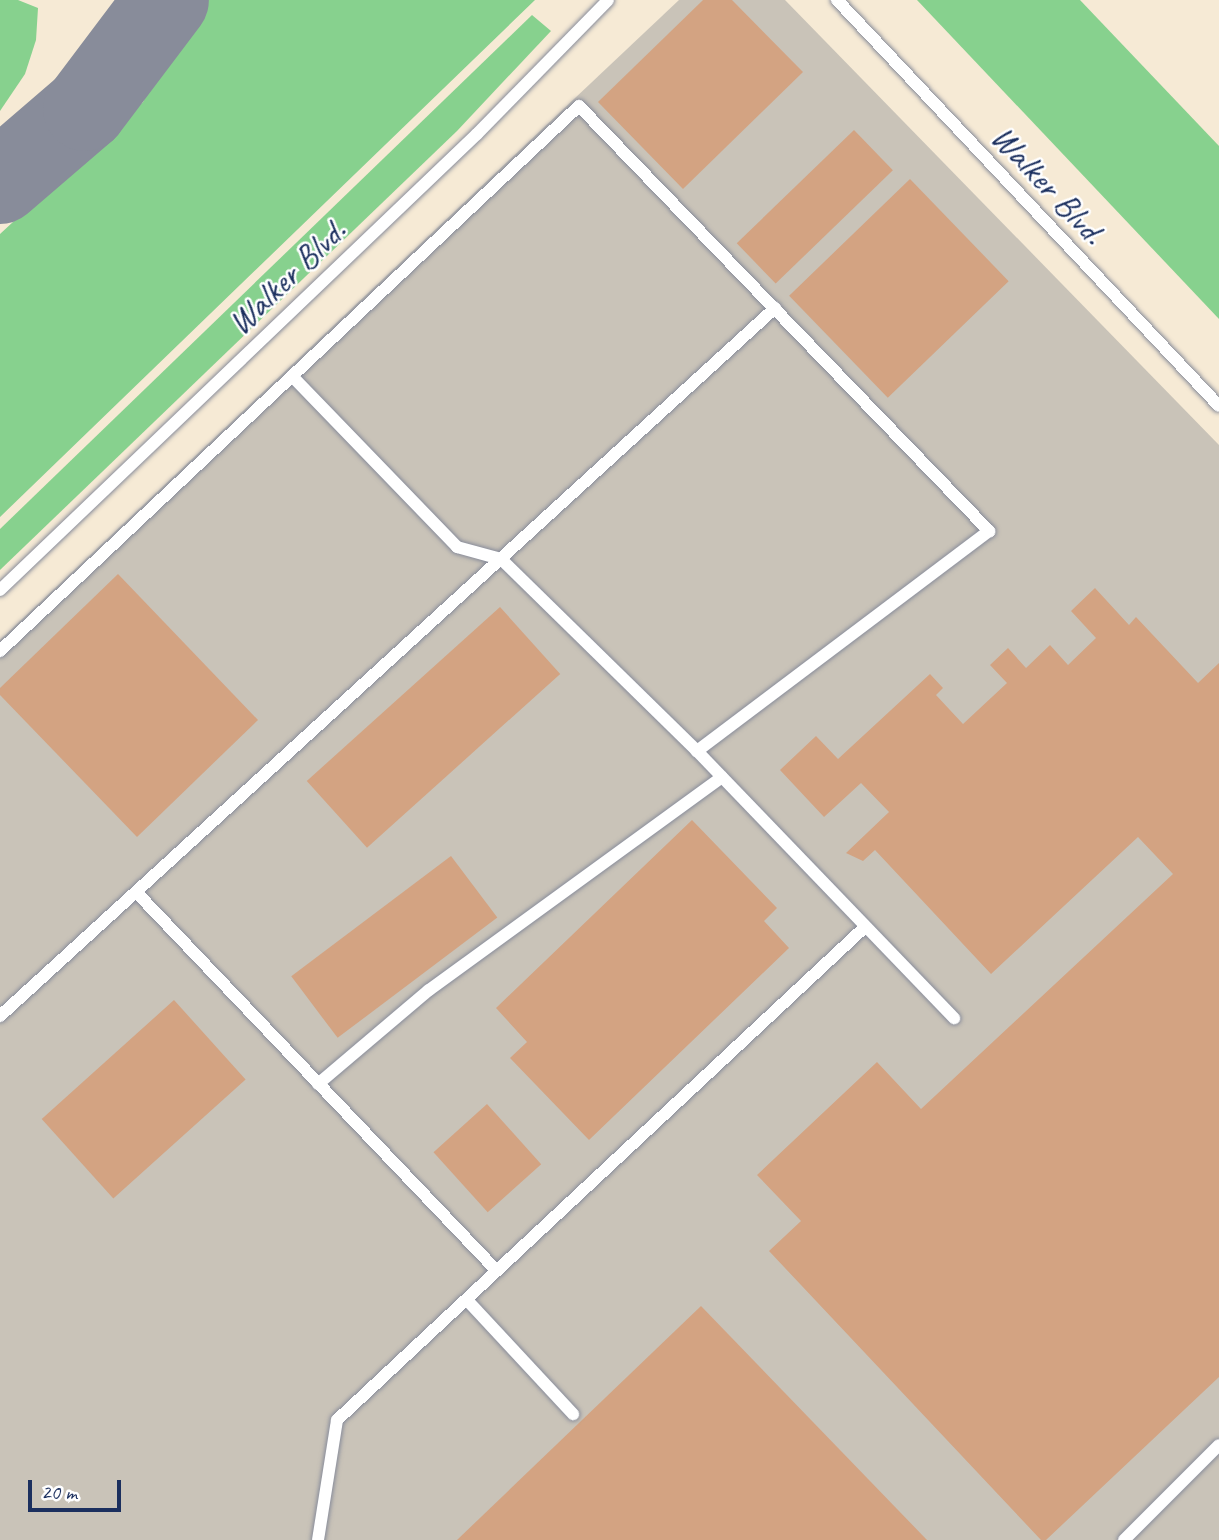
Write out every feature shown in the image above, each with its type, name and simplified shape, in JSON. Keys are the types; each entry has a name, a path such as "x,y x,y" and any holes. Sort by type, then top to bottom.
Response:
{"lane":[{"name":"Walker Blvd.","path":"0,590 477,134 608,0"},
{"name":"Walker Blvd.","path":"837,0 1219,406"},
{"path":"0,651 579,106 989,531 697,751"},
{"path":"0,1016 775,308"},
{"path":"292,376 457,547 501,559 697,751 954,1018"},
{"path":"318,1084 429,990 722,777"},
{"path":"137,893 496,1270"},
{"path":"318,1540 337,1420 865,927"},
{"path":"467,1300 573,1414"},
{"path":"1124,1540 1219,1445"}],"shaded area":[{"path":"679,0 785,0 1219,445 1219,1540 0,1540 0,640"}],"green space":[{"path":"0,0 18,0 38,8 36,40 25,74 0,111"},
{"path":"192,0 535,0 0,517 0,234 143,102"},
{"path":"917,0 1080,0 1219,146 1219,319"},
{"path":"532,15 551,31 457,131 0,570 0,529"}],"building":[{"path":"703,0 732,0 803,72 683,189 598,102"},
{"path":"854,130 893,170 776,284 737,243"},
{"path":"910,179 1009,281 888,398 789,296"},
{"path":"118,574 258,720 137,837 0,695 0,688"},
{"path":"1095,588 1129,625 1136,617 1198,683 1219,663 1219,1377 1046,1540 1041,1540 769,1251 801,1221 757,1175 877,1062 921,1109 1173,874 1138,837 991,974 875,850 863,861 846,853 889,812 861,783 824,817 780,770 816,736 838,759 930,674 943,688 936,695 963,724 1007,683 990,665 1008,648 1026,668 1050,645 1068,665 1096,638 1071,611"},
{"path":"500,607 560,674 367,848 307,781"},
{"path":"692,820 777,908 764,921 789,948 589,1140 510,1058 527,1042 496,1008"},
{"path":"451,856 497,917 338,1038 291,976"},
{"path":"174,1000 246,1080 113,1199 42,1119"},
{"path":"487,1104 541,1164 488,1212 433,1152"},
{"path":"701,1306 927,1540 457,1540"}],"taxiway":[{"path":"0,182 85,109 167,0"}]}
